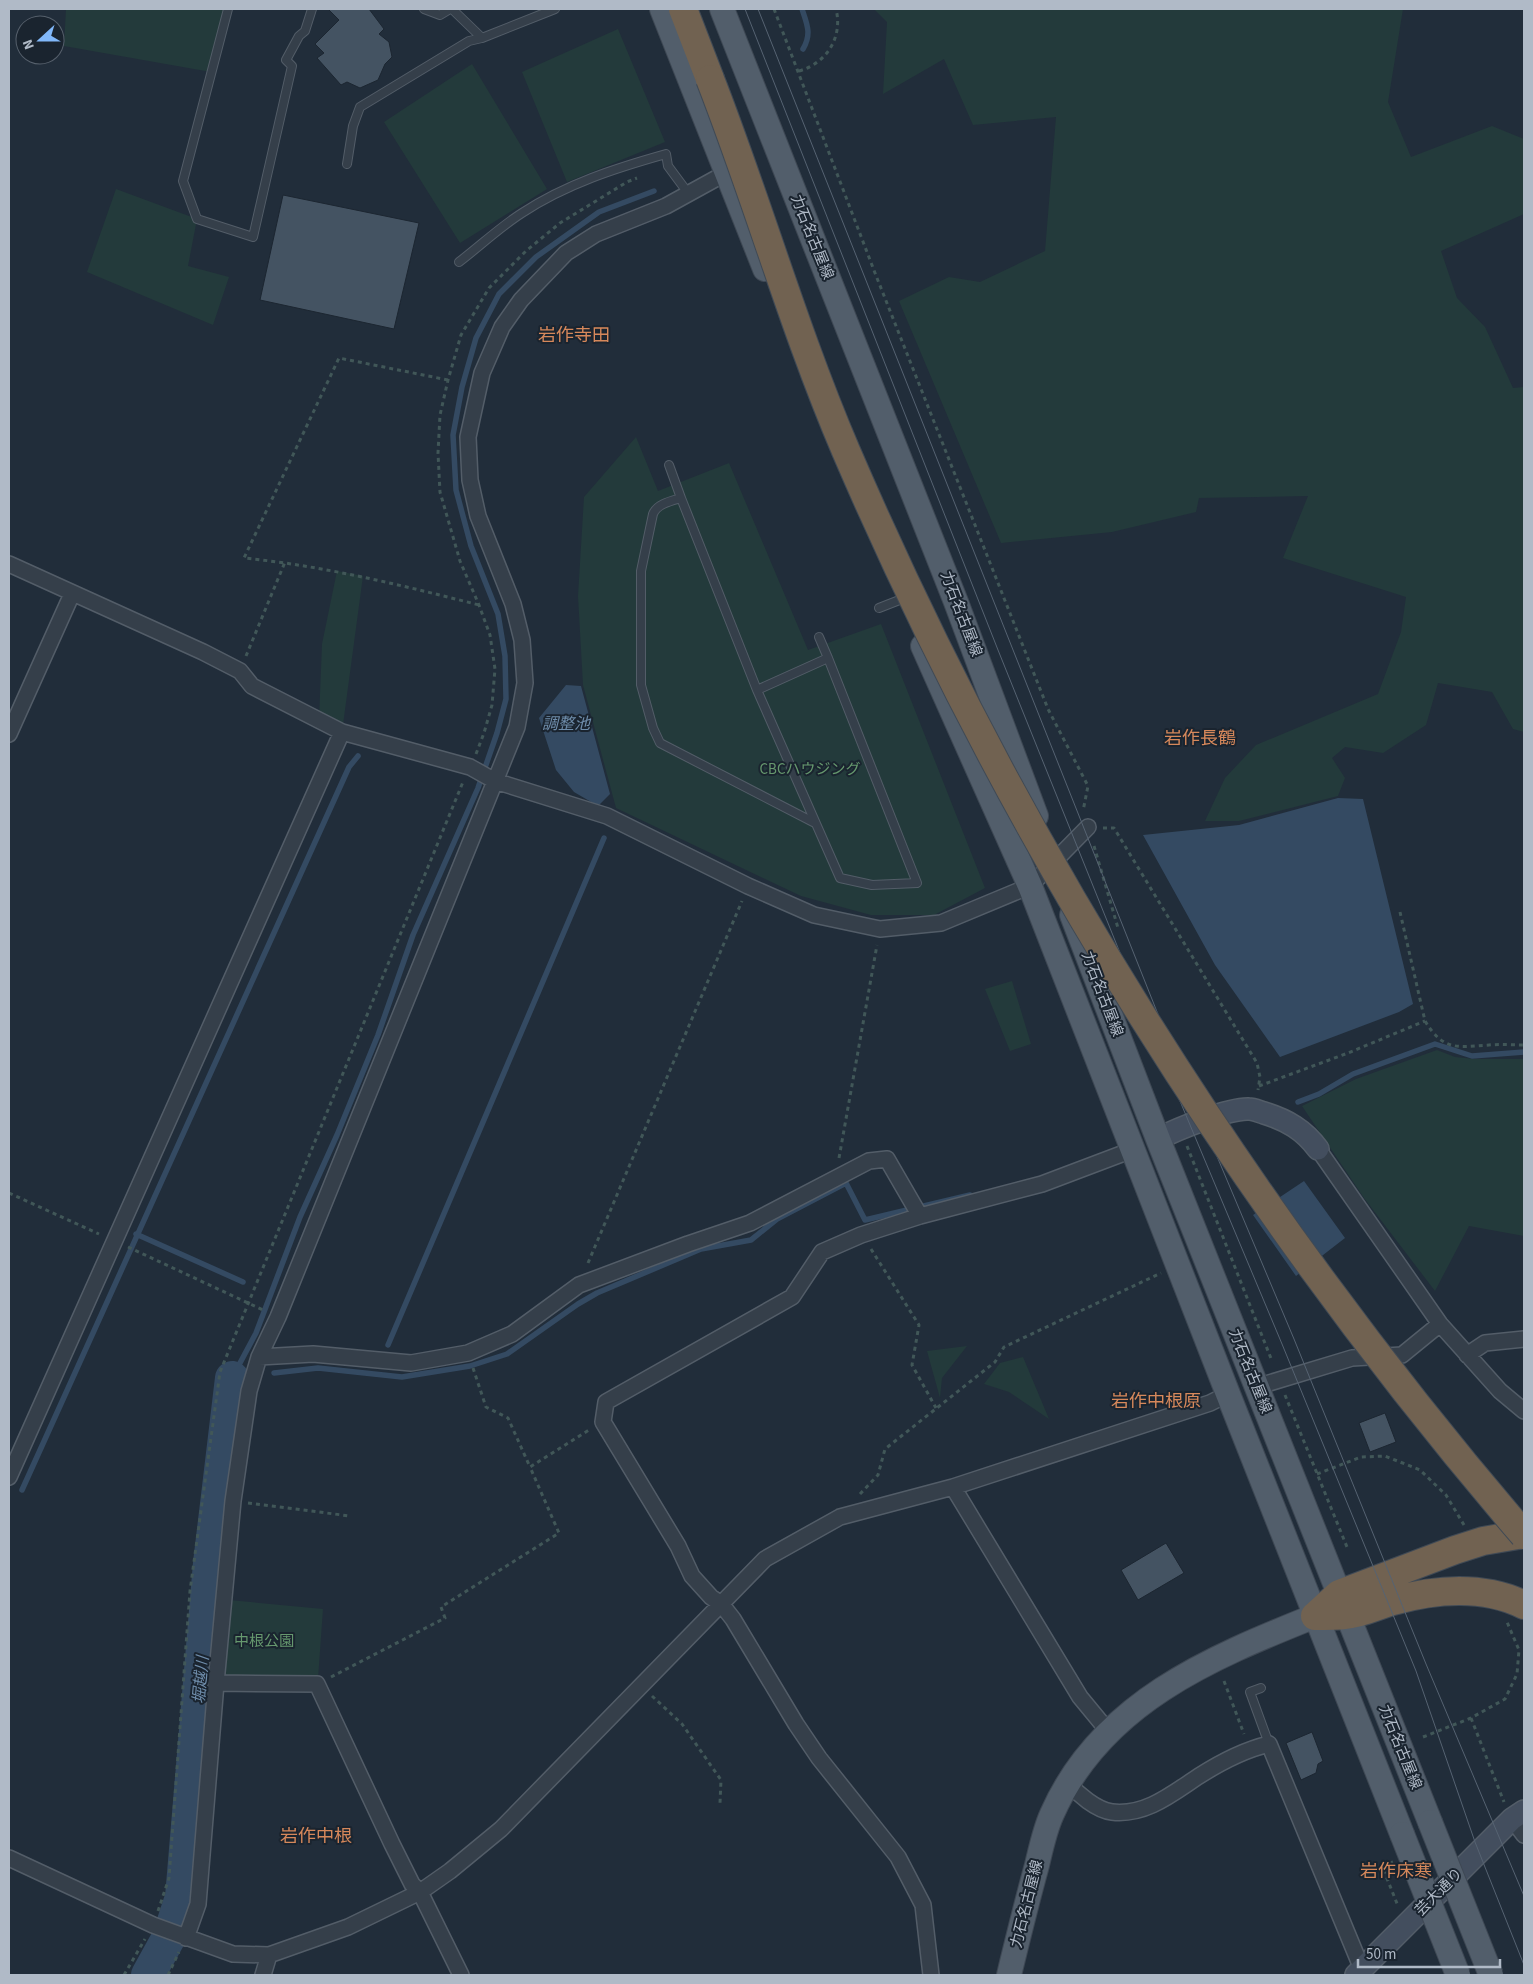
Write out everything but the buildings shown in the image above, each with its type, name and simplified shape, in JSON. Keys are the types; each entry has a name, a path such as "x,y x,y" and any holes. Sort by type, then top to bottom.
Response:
{"highway":[{"path":"682,9 718,76 772,198 817,333 861,444 950,636 1059,841 1170,1029 1252,1153 1392,1350 1524,1511"},
{"path":"700,9 754,197 801,338 845,448 919,612 1014,795 1080,913 1159,1041 1240,1165 1338,1303 1385,1365 1524,1535"},
{"path":"1315,1616 1343,1605 1455,1550 1483,1541 1524,1535"},
{"path":"1343,1605 1393,1601 1444,1591 1470,1591 1495,1595 1514,1610"}],"main road":[{"name":"力石名古屋線","path":"662,9 834,440 902,599 1030,886 1315,1616 1458,1975"},
{"name":"力石名古屋線","path":"722,9 956,602 1158,1139 1491,1975"},
{"name":"力石名古屋線","path":"1009,1975 1051,1815 1068,1783 1086,1756 1108,1731 1138,1705 1195,1668 1225,1653 1315,1616"}],"street":[{"path":"186,1938 198,1904 233,1501 249,1391 259,1358 278,1317 517,727 525,683 522,640 513,604 478,516 470,480 468,438 482,373 502,327 516,307 542,276 566,254 596,234 666,206 726,173"},
{"path":"9,564 204,652 240,671 252,686 342,732 470,766 494,781 607,816 748,886 814,915 880,930 941,923 1030,886 1088,827"},
{"path":"9,734 72,594"},
{"path":"9,1477 113,1240 256,928 342,732"},
{"path":"1158,1139 1180,1128 1234,1111 1250,1109 1281,1118 1300,1129 1318,1149 1440,1324 1500,1391 1524,1411"},
{"path":"931,1975 922,1905 898,1857 814,1751 733,1619 722,1605 711,1597 692,1576 678,1546 603,1422 606,1402 792,1298 822,1252 862,1235 920,1216 1042,1184 1132,1150"},
{"path":"259,1358 314,1354 411,1363 468,1352 512,1334 579,1285 750,1223 835,1177 869,1161 886,1159 920,1216"},
{"path":"1256,1387 1352,1358 1402,1355 1440,1324"},
{"path":"1467,1354 1485,1342 1524,1339"},
{"path":"9,1858 153,1925 234,1954 270,1955 348,1926 420,1892 450,1871 501,1829 765,1559 840,1517 953,1487 1210,1403 1228,1394"},
{"path":"953,1487 1080,1697 1108,1731"},
{"path":"216,1683 317,1684 392,1844 412,1884 420,1892 461,1975"},
{"path":"1068,1783 1083,1799 1111,1812 1141,1810 1174,1795 1200,1776 1250,1748 1269,1744 1359,1972"},
{"name":"芸大通り","path":"1359,1972 1517,1819"},
{"path":"263,1975 270,1955"}],"lane":[{"path":"228,9 183,181 197,219 253,237 292,66 286,60 299,36 305,30 312,9"},
{"path":"424,9 440,15 451,9 482,38"},
{"path":"347,164 353,126 360,107 469,41 482,38 555,9"},
{"path":"459,262 522,213 567,188 623,166 666,154 668,166 688,193"},
{"path":"670,465 681,498 757,690 840,878 872,885 917,883 819,637"},
{"path":"681,498 654,509 641,571 641,685 653,728 660,743 815,823"},
{"path":"879,608 902,599"},
{"path":"757,690 828,658"},
{"path":"1261,1688 1250,1692 1269,1744"}],"path":[{"path":"774,9 875,273 1048,709 1088,786 1083,811 1118,929"},
{"path":"799,71 815,64 831,48 838,31 836,9"},
{"path":"124,1975 153,1925 169,1878 190,1591 220,1372 484,733 492,705 494,669 490,635 460,562 440,492 438,453 440,415 461,335 489,288 526,251 560,223 627,182 668,166"},
{"path":"448,380 339,358 244,558 285,562 363,576 479,605"},
{"path":"240,671 285,562"},
{"path":"1088,827 1114,828 1257,1063 1260,1077 1259,1086 1250,1109"},
{"path":"579,1285 748,886"},
{"path":"1400,912 1425,1021 1431,1030 1450,1045 1461,1048 1490,1045 1524,1045"},
{"path":"835,1177 880,930"},
{"path":"1259,1086 1348,1053 1425,1021"},
{"path":"1180,1128 1347,1547"},
{"path":"9,1193 248,1304"},
{"path":"862,1235 919,1325 912,1365 936,1408"},
{"path":"840,1517 878,1474 885,1449 995,1362 1004,1347 1178,1265"},
{"path":"317,1684 446,1618 441,1607 559,1533 508,1418 486,1407 468,1352"},
{"path":"530,1467 603,1422"},
{"path":"1318,1474 1361,1456 1385,1456 1420,1470 1446,1495 1466,1527"},
{"path":"233,1501 350,1516"},
{"path":"1423,1737 1470,1718 1505,1699 1517,1674 1519,1650 1514,1610"},
{"path":"1224,1681 1250,1748"},
{"path":"641,1686 682,1724 721,1780 720,1803"},
{"path":"1470,1718 1517,1819"},
{"path":"1394,1861 1382,1866 1398,1908"},
{"path":"168,1975 186,1938"}],"green space":[{"path":"66,9 228,9 211,72 65,46"},
{"path":"874,9 1403,9 1388,102 1411,157 1492,126 1524,139 1524,214 1441,251 1457,298 1485,327 1513,388 1524,387 1524,732 1513,729 1492,692 1438,683 1426,725 1383,753 1345,747 1332,758 1345,778 1338,796 1239,821 1205,821 1225,778 1256,745 1378,694 1401,632 1406,597 1283,558 1308,496 1199,498 1196,512 1112,532 1001,543 899,301 949,277 980,282 1045,251 1056,117 973,125 944,59 883,94 887,22"},
{"path":"618,29 665,142 567,182 522,72"},
{"path":"472,64 547,189 460,243 384,122"},
{"path":"116,189 197,219 188,266 229,277 213,325 87,272"},
{"name":"CBCハウジング","path":"636,437 658,491 729,463 808,650 881,624 985,888 934,915 871,915 801,896 616,808 583,685 578,596 584,497"},
{"path":"337,571 363,576 342,732 319,720 322,644"},
{"path":"1012,981 1031,1044 1010,1051 985,989"},
{"path":"1437,1050 1455,1057 1524,1059 1524,1236 1469,1226 1435,1291 1364,1198 1302,1106 1356,1079"},
{"path":"967,1346 942,1378 940,1398 927,1351"},
{"path":"1023,1357 1049,1419 1009,1392 984,1384 1000,1363"},
{"name":"中根公園","path":"229,1600 323,1609 318,1679 221,1680"}],"water":[{"name":"調整池","path":"566,685 581,686 610,794 598,806 574,792 556,770 539,718"},
{"path":"1338,798 1363,799 1413,1004 1399,1012 1280,1057 1215,965 1143,835 1239,825"},
{"path":"1304,1181 1345,1238 1296,1276 1253,1215"}],"waterway":[{"path":"802,9 808,34 803,49"},
{"path":"232,1378 256,1333 300,1217 337,1135 378,1035 413,935 478,788 497,733 506,699 505,656 498,614 471,546 456,490 453,435 462,387 476,338 499,294 536,257 599,212 654,191"},
{"path":"22,1490 349,767 358,756"},
{"path":"388,1345 604,838"},
{"path":"1298,1102 1319,1094 1353,1074 1435,1044 1472,1056 1524,1052"},
{"path":"274,1373 318,1368 402,1377 470,1366 507,1354 578,1304 597,1293 701,1249 751,1240 777,1219 846,1183 865,1220 970,1195"},
{"path":"136,1234 243,1282"},
{"name":"堀越川","path":"148,1975 169,1937 182,1897 210,1563 232,1378"}],"tram line":[{"path":"745,9 998,650 1172,1082 1416,1671 1475,1842 1524,1965"},
{"path":"758,9 1173,1052 1294,1339 1426,1664 1524,1896"}],"district":[{"name":"岩作寺田","path":"574,335"},
{"name":"岩作長鶴","path":"1200,738"},
{"name":"岩作中根原","path":"1156,1401"},
{"name":"岩作中根","path":"316,1836"},
{"name":"岩作床寒","path":"1396,1871"}]}
